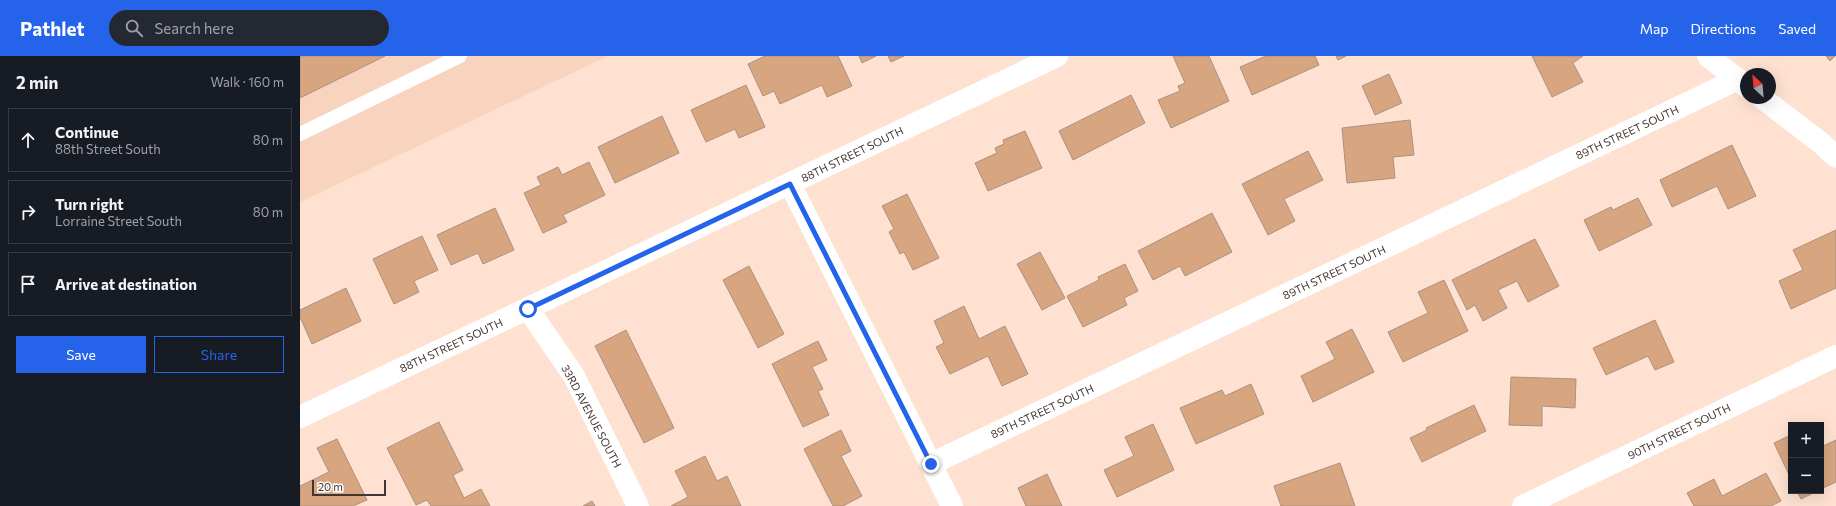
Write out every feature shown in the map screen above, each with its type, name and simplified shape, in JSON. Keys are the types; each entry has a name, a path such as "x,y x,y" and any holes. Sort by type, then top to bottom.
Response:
{"street":[{"name":"88TH STREET SOUTH","path":"300,416 528,309 1057,56"},
{"path":"1708,56 1740,81"},
{"name":"89TH STREET SOUTH","path":"931,464 1740,84"},
{"path":"1770,104 1821,143 1836,157"},
{"path":"790,184 952,506"},
{"name":"33RD AVENUE SOUTH","path":"528,309 574,376 638,506"},
{"name":"90TH STREET SOUTH","path":"1523,506 1836,356"}],"lane":[{"path":"300,134 460,56"}],"shaded area":[{"path":"300,56 605,56 606,57 300,202"}],"building":[{"path":"300,56 385,56 300,98"},
{"path":"765,56 838,56 852,86 827,97 822,85 780,104 774,91 763,96 748,64"},
{"path":"859,56 876,56 862,63"},
{"path":"888,56 904,56 891,62"},
{"path":"1173,56 1209,56 1229,101 1171,128 1158,100 1180,91 1178,86 1185,83"},
{"path":"1266,56 1315,56 1319,65 1252,95 1240,67"},
{"path":"1336,56 1346,56 1338,60"},
{"path":"1532,56 1583,56 1573,63 1583,82 1552,97"},
{"path":"1826,56 1835,56 1830,61"},
{"path":"1389,74 1402,103 1375,115 1362,86"},
{"path":"746,85 765,127 739,138 735,129 706,142 691,110"},
{"path":"1131,95 1145,123 1073,160 1059,131"},
{"path":"662,116 679,153 615,183 598,147"},
{"path":"1410,120 1414,155 1393,157 1395,178 1347,183 1342,128"},
{"path":"1025,131 1042,168 988,191 975,163 997,153 995,148 1004,144 1003,140"},
{"path":"1732,145 1756,196 1728,209 1717,186 1672,207 1660,180"},
{"path":"1308,151 1323,180 1284,199 1295,221 1268,235 1242,184"},
{"path":"589,162 605,195 563,215 567,222 543,233 524,193 541,185 537,177 558,167 562,175"},
{"path":"907,194 939,258 913,270 904,252 900,254 889,232 894,229 882,206"},
{"path":"1638,198 1652,225 1599,251 1584,220 1611,207 1613,210"},
{"path":"495,208 514,250 483,264 478,253 451,265 437,235"},
{"path":"1212,213 1232,252 1185,276 1180,266 1153,280 1138,251"},
{"path":"1836,230 1836,288 1791,309 1779,281 1803,270 1793,250"},
{"path":"422,236 438,270 414,281 419,292 394,304 373,259"},
{"path":"1535,239 1559,286 1528,302 1517,281 1498,290 1507,308 1483,321 1475,305 1467,310 1452,280"},
{"path":"1040,252 1065,298 1042,310 1017,264"},
{"path":"1125,264 1138,291 1124,298 1127,305 1083,327 1067,296 1099,280 1098,277"},
{"path":"749,266 784,334 758,348 723,280"},
{"path":"1444,280 1468,331 1403,362 1388,332 1428,313 1418,292"},
{"path":"346,288 361,321 312,344 300,317 300,310"},
{"path":"964,306 979,339 1005,326 1028,374 1002,386 988,356 950,374 936,347 944,343 934,321"},
{"path":"1655,320 1674,362 1655,370 1648,356 1606,375 1593,348"},
{"path":"1352,329 1374,372 1313,402 1301,376 1335,359 1326,342"},
{"path":"626,330 674,428 644,443 595,346"},
{"path":"818,341 827,360 812,367 823,389 818,391 829,415 803,427 772,364"},
{"path":"1511,377 1576,379 1575,408 1542,406 1542,426 1509,425"},
{"path":"1251,384 1264,414 1196,444 1180,408 1222,390 1225,396"},
{"path":"1474,405 1486,431 1422,462 1410,438 1427,430 1426,428"},
{"path":"439,422 463,470 453,475 464,498 481,489 490,506 431,506 427,500 416,505 387,448"},
{"path":"1153,424 1174,470 1117,497 1104,470 1134,456 1125,437"},
{"path":"841,430 851,451 841,456 862,496 843,506 833,506 804,449"},
{"path":"1788,436 1788,473 1774,443"},
{"path":"337,439 367,500 353,506 300,506 300,486 329,472 317,448"},
{"path":"1836,440 1836,482 1824,488 1824,458 1824,446"},
{"path":"705,456 717,481 727,476 741,506 671,506 688,497 675,471"},
{"path":"1340,463 1355,506 1281,506 1274,486"},
{"path":"1766,473 1781,501 1771,506 1694,506 1687,493 1714,479 1722,496"},
{"path":"1047,474 1062,506 1026,506 1018,488"},
{"path":"1798,494 1811,494 1801,499"},
{"path":"592,501 595,506 583,506"}],"route":[{"path":"528,309 790,184 931,464"}]}
